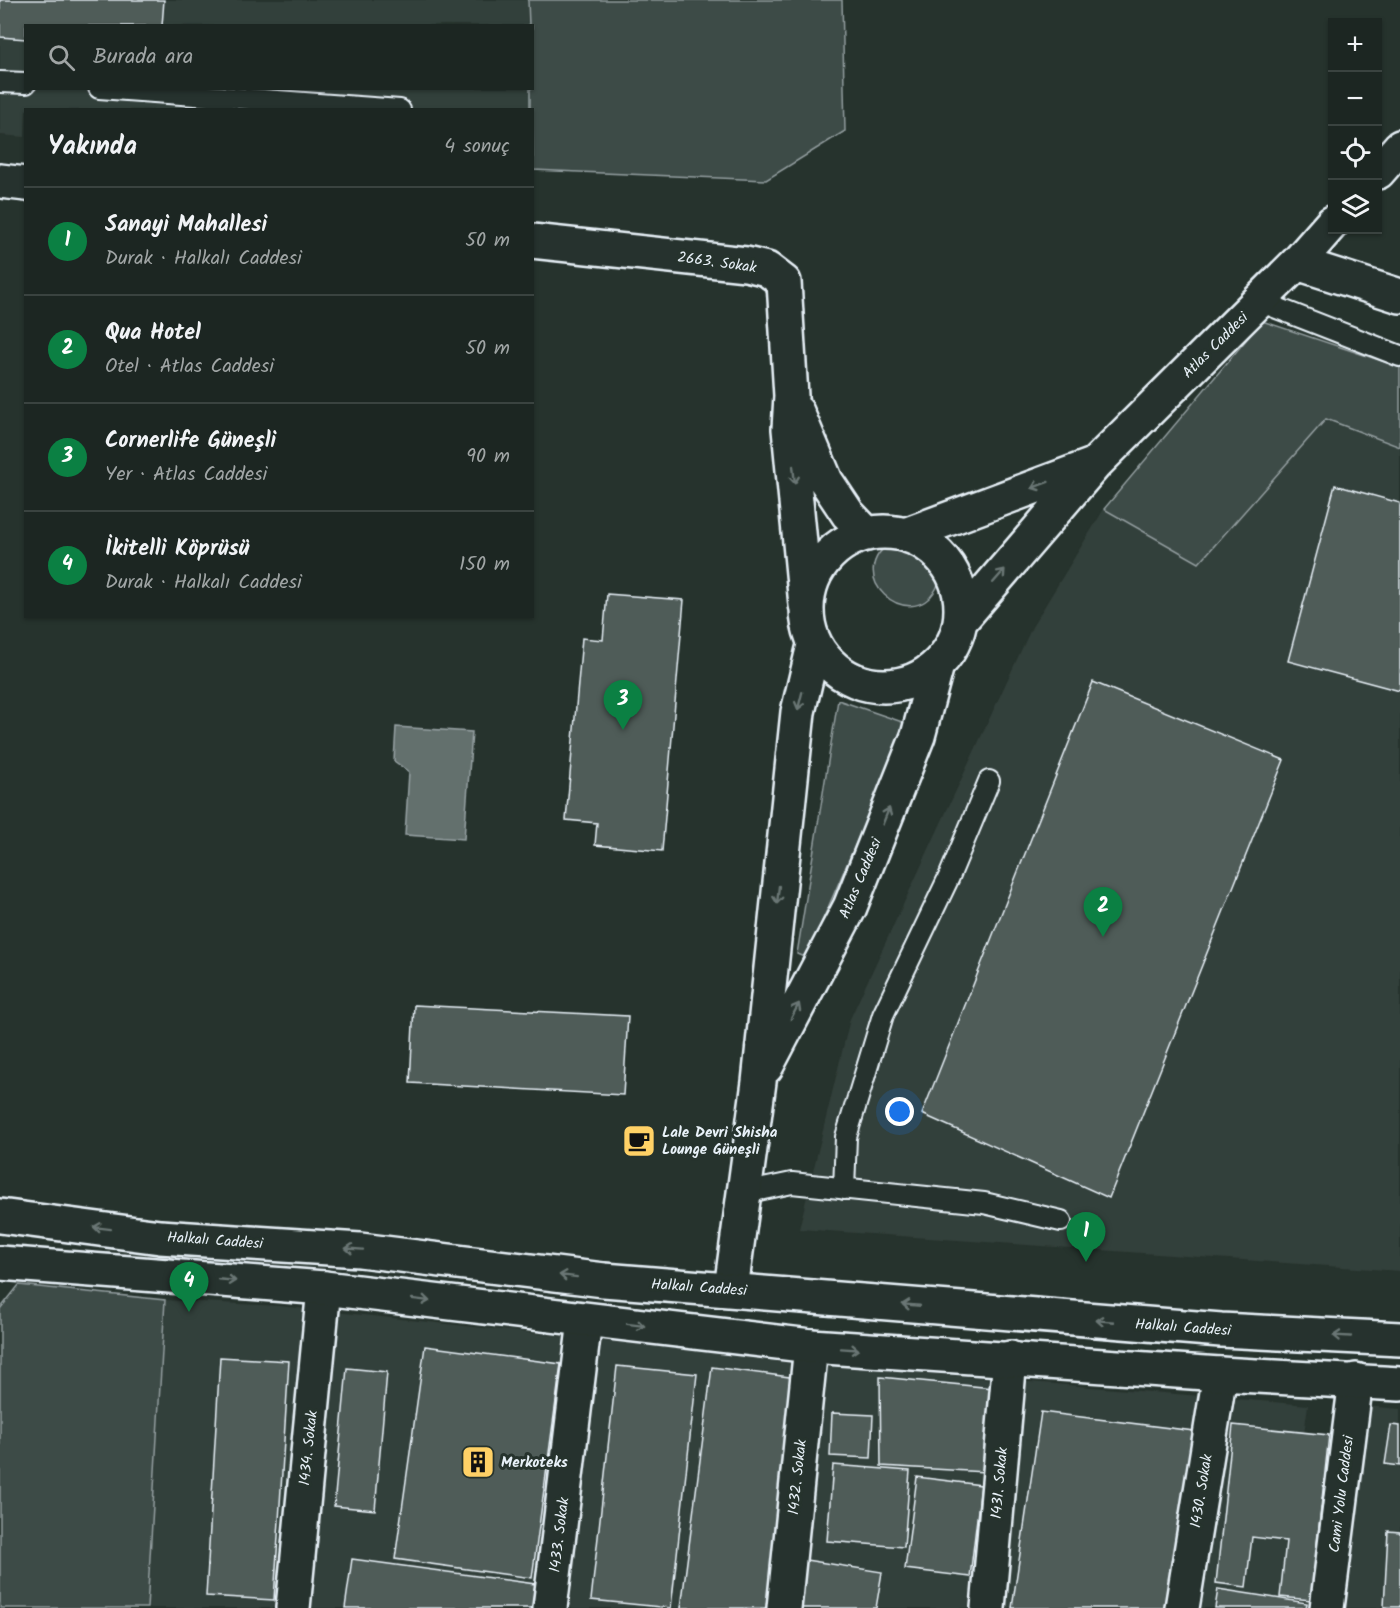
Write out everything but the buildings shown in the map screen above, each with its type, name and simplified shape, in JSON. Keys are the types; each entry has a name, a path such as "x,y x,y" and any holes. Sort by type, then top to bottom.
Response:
{"street":[{"path":"1382,167 1400,147"},
{"path":"0,181 24,184"},
{"name":"Atlas Caddesi","path":"961,620 1095,464 1297,263 1328,228"},
{"name":"2663. Sokak","path":"534,241 746,264 767,269 784,282 791,396"},
{"path":"1297,263 1400,296"},
{"path":"791,396 826,481 848,514 867,534"},
{"path":"791,396 789,429 806,605 808,625 814,645 829,664 848,678 871,686 894,686 918,679 937,665 953,645 961,620 960,598 954,577 942,558 926,544 905,535 886,532 867,534 844,543 825,559 812,580 806,605"},
{"name":"Atlas Caddesi","path":"905,535 1095,464"},
{"name":"Atlas Caddesi","path":"731,1289 759,1082 798,712 814,645"},
{"name":"Atlas Caddesi","path":"759,1082 850,907 918,736 937,665"},
{"name":"Halkalı Caddesi","path":"0,1216 160,1237 360,1250 604,1280 1221,1330 1400,1340"},
{"path":"0,1263 324,1288 811,1346 1400,1384"},
{"name":"1434. Sokak","path":"293,1608 324,1288"},
{"name":"1433. Sokak","path":"550,1608 585,1320"},
{"name":"1432. Sokak","path":"784,1608 811,1346"},
{"name":"1431. Sokak","path":"988,1608 1010,1358"},
{"name":"1430. Sokak","path":"1182,1608 1220,1374"},
{"name":"Cami Yolu Caddesi","path":"1327,1608 1356,1380"}],"lane":[{"path":"0,82 24,83"},
{"path":"126,90 373,108"},
{"path":"1259,301 1400,356"},
{"path":"844,1189 846,1137 883,1015 949,877 989,781"},
{"path":"744,1193 792,1183 984,1203 1061,1221"}],"shaded area":[{"path":"0,0 528,0 529,24 24,24 24,90 530,90 530,108 24,108 24,137 0,135"},
{"path":"528,0 842,0 845,131 766,180 534,170 534,108 530,108 530,90 534,90 534,24 529,24"},
{"path":"1262,321 1400,367 1400,447 1326,419 1199,563 1104,509"},
{"path":"1326,419 1400,447 1400,1271 799,1229 850,1019 1032,627 1104,509 1199,563"},
{"path":"893,541 923,542 935,551 941,570 939,583 924,602 911,606 897,603 884,595 876,583 873,569 878,555"},
{"path":"838,700 908,724 806,958 797,954"},
{"path":"396,727 472,732 464,839 405,835 409,772 394,761"},
{"path":"19,1285 165,1300 147,1608 0,1608 0,1309"},
{"path":"165,1300 279,1306 851,1367 1308,1405 1280,1608 147,1608"},
{"path":"1365,1406 1400,1409 1400,1608 1338,1608"}],"place":[{"name":"Cornerlife Güneşli","path":"623,730"},
{"name":"Qua Hotel","path":"1103,937"},
{"name":"Lale Devri Shisha Lounge Güneşli","path":"639,1141"},
{"name":"Sanayi Mahallesi","path":"1086,1262"},
{"name":"İkitelli Köprüsü","path":"189,1312"},
{"name":"Merkoteks","path":"478,1462"}]}
